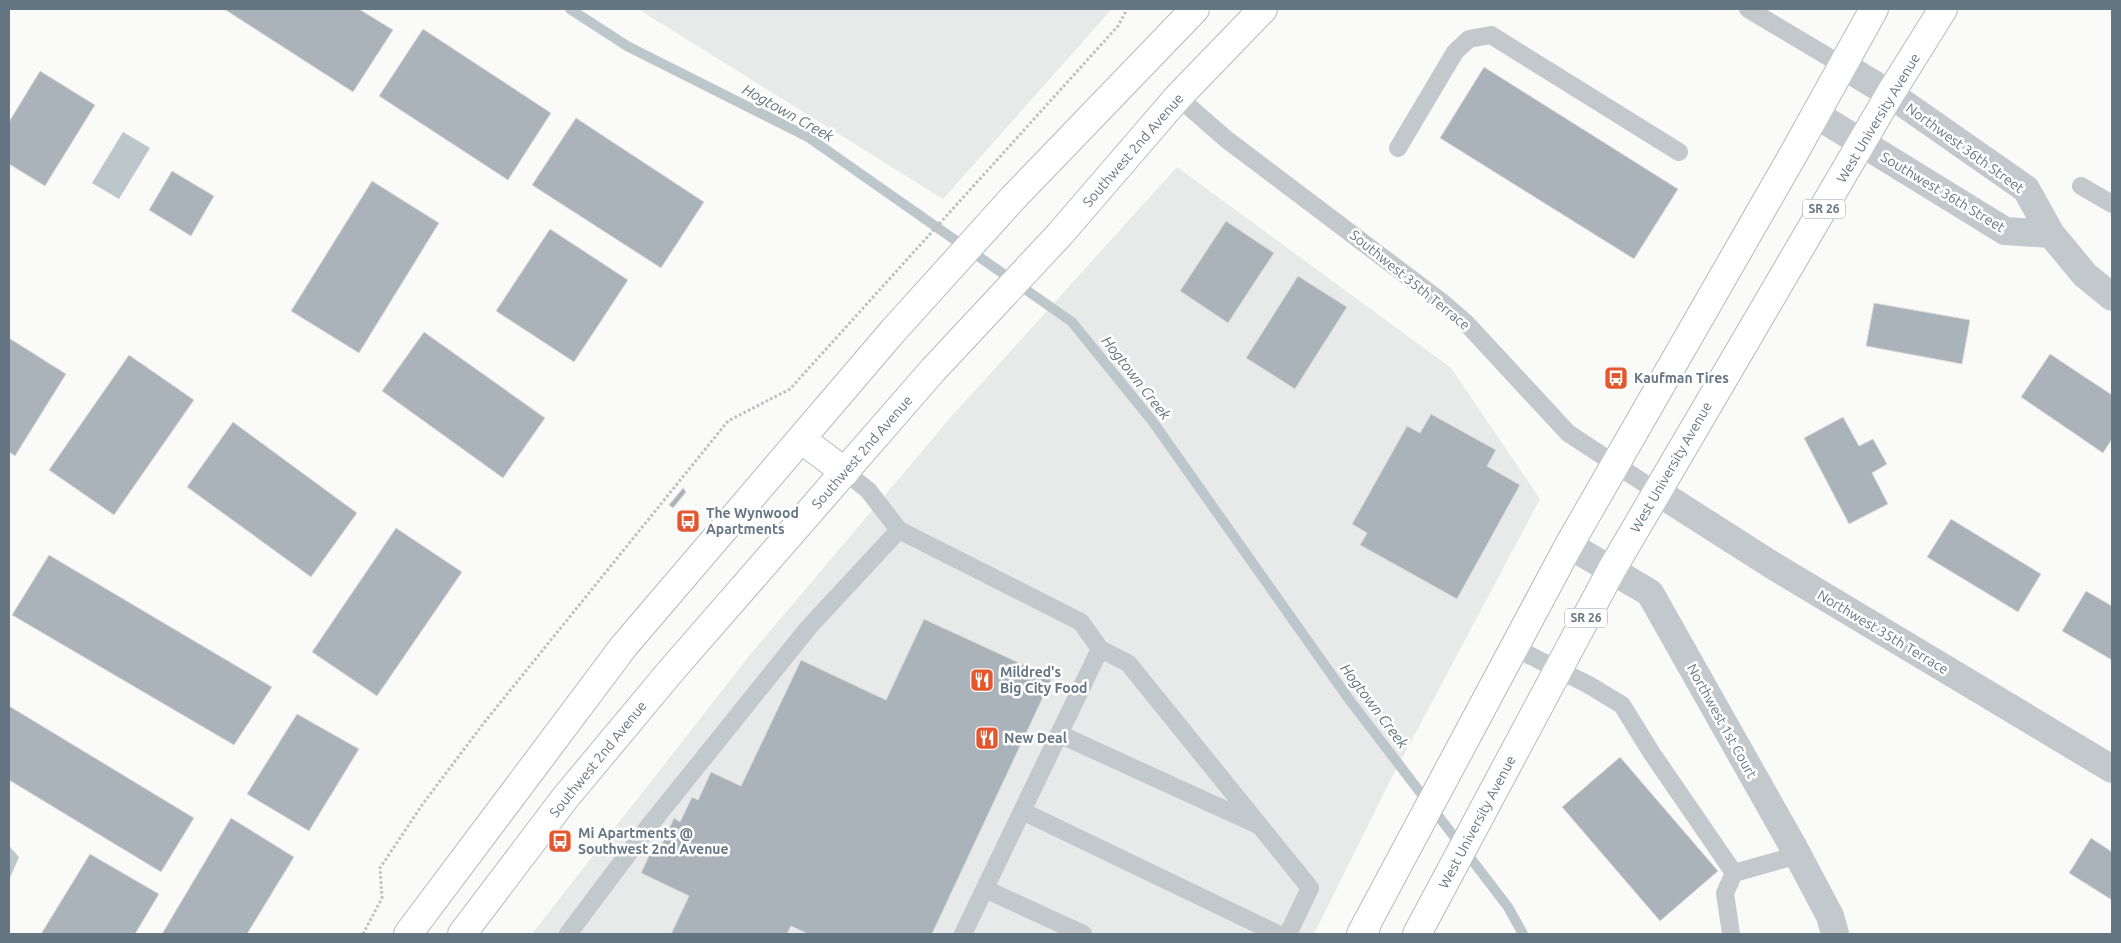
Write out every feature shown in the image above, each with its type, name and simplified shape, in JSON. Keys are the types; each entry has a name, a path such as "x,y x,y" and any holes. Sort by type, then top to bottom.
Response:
{"main road":[{"path":"408,934 624,646 893,331 1014,197 1195,9"},
{"name":"Southwest 2nd Avenue","path":"462,934 564,798 670,672 933,370 1060,234 1178,97 1263,9"},
{"path":"1364,930 1474,720 1614,463 1874,9"},
{"name":"West University Avenue","path":"1417,934 1612,569 1656,491 1890,94 1943,9"},
{"path":"801,439 845,472"}],"street":[{"name":"Northwest 36th Street","path":"1842,65 1890,94 2026,189 2051,234 2084,275 2112,297"},
{"name":"Southwest 36th Street","path":"1815,114 2005,231 2051,234"},
{"path":"2084,275 2112,267"},
{"name":"Northwest 35th Terrace","path":"1656,491 1772,565 2112,770"},
{"name":"Northwest 1st Court","path":"1569,545 1650,593 1798,855 1830,916 1835,934"}],"lane":[{"path":"1748,9 1842,65"},
{"path":"1398,148 1455,52 1469,39 1491,35 1679,152"},
{"name":"Southwest 35th Terrace","path":"1178,97 1226,139 1443,303 1466,324 1568,433 1656,491"},
{"path":"2081,186 2112,204"},
{"path":"845,472 868,490 899,530 1081,622 1100,649 1128,664 1310,888 1288,934"},
{"path":"568,934 649,826 809,627 899,530"},
{"path":"1513,648 1589,685 1622,705 1651,752 1734,872"},
{"path":"963,934 1100,649"},
{"path":"1059,734 1261,827"},
{"path":"1022,811 1278,934"},
{"path":"1731,934 1724,893 1734,872 1798,855"},
{"path":"985,889 1083,934"}],"path":[{"path":"363,934 382,898 380,868 433,790 598,579 728,420 790,389 1118,26 1127,9"}],"shaded area":[{"path":"638,9 1112,9 943,199"},
{"path":"123,132 150,148 119,199 92,183"},
{"path":"1177,167 1451,368 1540,499 1390,781 1314,934 532,934 749,656 951,417"},
{"path":"9,846 19,857 9,880"}],"building":[{"path":"224,9 359,9 393,30 353,92"},
{"path":"423,29 551,113 508,180 379,96"},
{"path":"1484,67 1678,189 1634,259 1440,138"},
{"path":"40,71 95,105 45,186 9,164 9,122"},
{"path":"576,118 704,202 661,268 532,185"},
{"path":"172,171 214,196 191,236 149,210"},
{"path":"372,181 439,223 359,353 291,311"},
{"path":"1226,221 1274,253 1228,323 1180,291"},
{"path":"550,229 628,280 574,362 496,311"},
{"path":"1298,276 1347,307 1295,389 1246,358"},
{"path":"1874,303 1970,320 1962,364 1866,346"},
{"path":"424,332 545,418 503,478 382,391"},
{"path":"9,338 66,374 15,456 9,452"},
{"path":"2050,354 2112,395 2112,439 2103,453 2021,397"},
{"path":"129,355 194,400 114,515 49,470"},
{"path":"1431,414 1496,450 1487,466 1520,485 1457,599 1360,545 1367,533 1352,524 1407,426 1420,433"},
{"path":"1843,417 1859,446 1873,439 1887,464 1872,473 1888,504 1849,524 1804,438"},
{"path":"233,422 357,513 311,577 187,487"},
{"path":"683,488 686,492 673,508 669,505"},
{"path":"1951,519 2041,574 2018,612 1927,557"},
{"path":"396,528 462,572 377,696 312,652"},
{"path":"49,555 272,687 234,745 12,615"},
{"path":"2086,591 2112,606 2112,660 2062,631"},
{"path":"924,619 1052,678 932,934 808,934 791,926 787,934 671,934 689,896 641,873 655,843 661,846 674,818 680,822 692,797 698,800 711,772 741,786 801,660 886,700"},
{"path":"9,706 194,818 161,872 9,780"},
{"path":"297,714 359,749 309,831 247,794"},
{"path":"1620,757 1718,871 1660,921 1562,807"},
{"path":"231,818 294,857 247,934 162,934"},
{"path":"2091,838 2112,852 2112,900 2069,873"},
{"path":"90,854 159,894 135,934 41,934"}],"waterway":[{"name":"Hogtown Creek","path":"570,9 627,46 808,137 1072,322 1153,422 1348,698 1508,907 1523,934"}],"place":[{"name":"Kaufman Tires","path":"1616,378"},
{"name":"The Wynwood Apartments","path":"688,521"},
{"name":"Mildred's Big City Food","path":"982,680"},
{"name":"New Deal","path":"987,738"},
{"name":"Mi Apartments @ Southwest 2nd Avenue","path":"560,841"}]}
